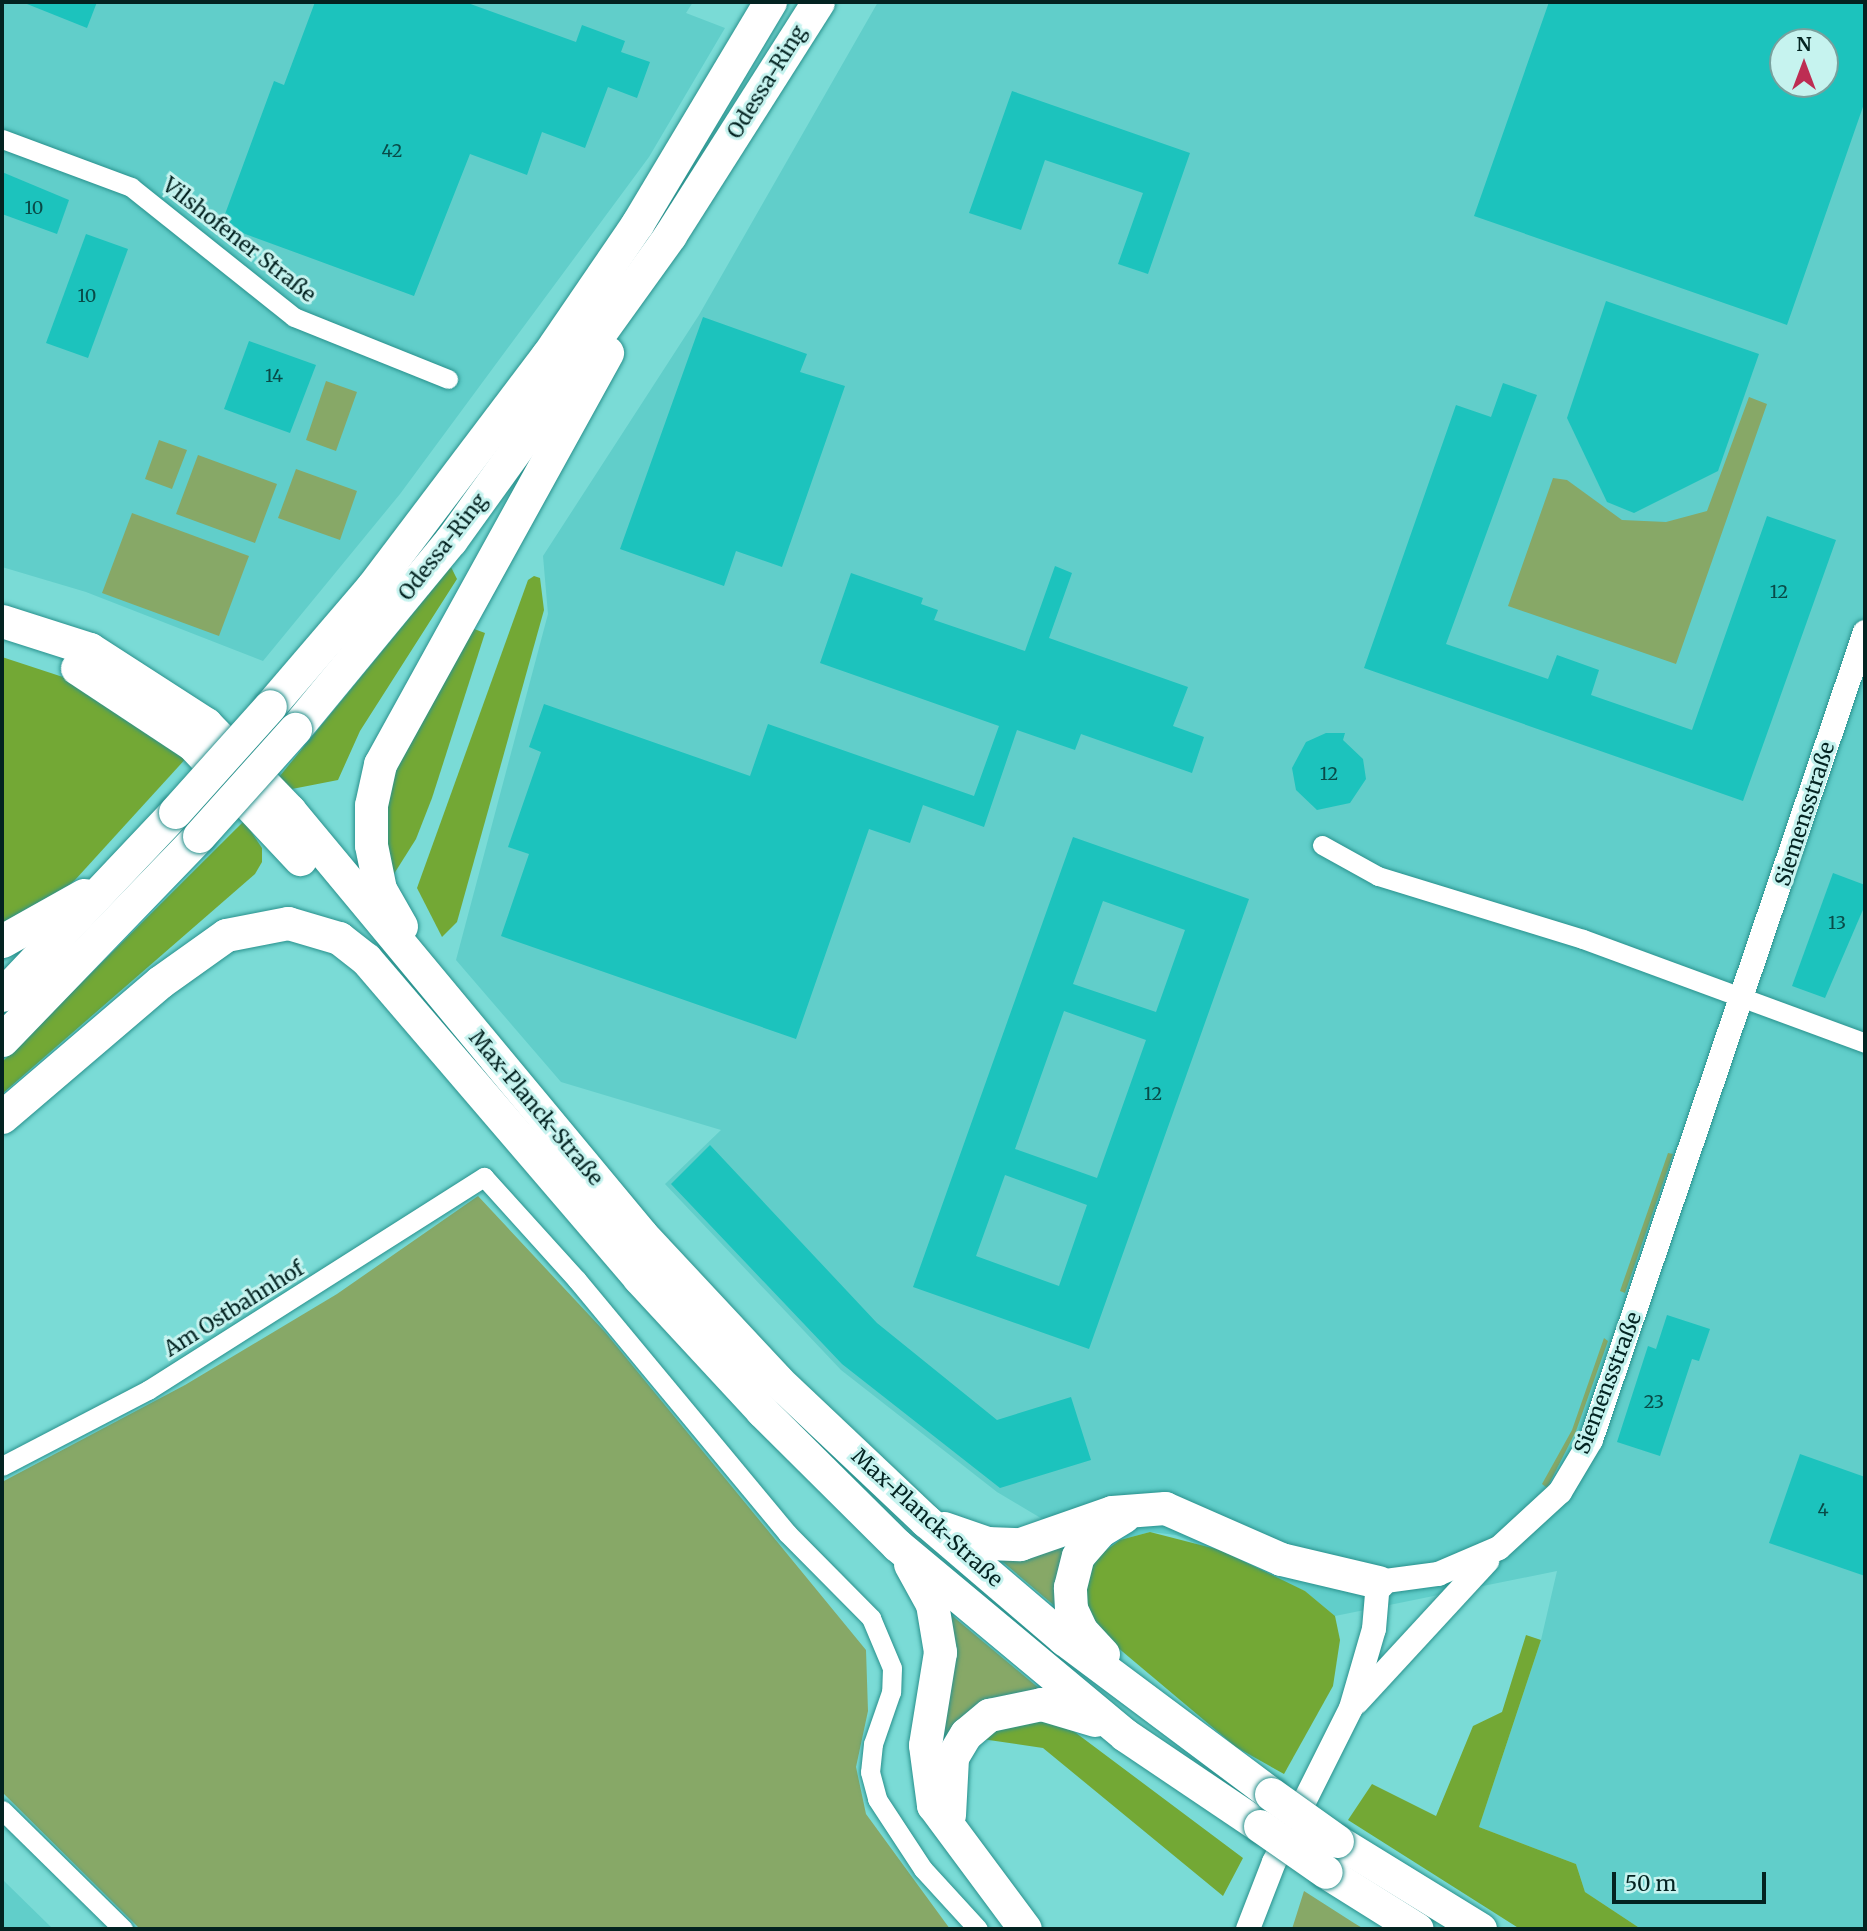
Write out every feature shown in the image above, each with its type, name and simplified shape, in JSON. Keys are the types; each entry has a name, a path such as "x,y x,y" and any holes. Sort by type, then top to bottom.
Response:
{"highway":[{"name":"Odessa-Ring","path":"2,995 139,853 372,587 547,356 637,224 771,2"},
{"name":"Odessa-Ring","path":"2,1040 199,836 295,729 451,540 670,235 818,2"},
{"path":"457,1013 380,888 372,805 380,764 670,235"},
{"path":"2,621 90,649 206,724 277,796 457,1013"},
{"path":"2,644 80,669 192,744 333,897 536,1157"},
{"path":"2,941 76,901 139,853"},
{"path":"2,1117 204,948 246,927 288,923 339,939 366,960 536,1157"},
{"name":"Max-Planck-Straße","path":"457,1013 692,1291 926,1521 1149,1705 1337,1841 1480,1929"},
{"name":"Max-Planck-Straße","path":"536,1157 762,1411 897,1545 1125,1735 1326,1872 1417,1929"},
{"path":"926,1521 987,1543 1020,1544 1137,1509 1165,1508 1281,1559 1378,1582"},
{"path":"1137,1509 1101,1530 1078,1556 1070,1587 1071,1609 1081,1630 1149,1705"},
{"path":"897,1545 932,1604 937,1626 939,1676 925,1745 926,1776 933,1805 1025,1929"},
{"path":"953,1834 947,1802 952,1757 966,1734 989,1715 1014,1706 1051,1705 1125,1735"}],"street":[{"name":"Vilshofener Straße","path":"2,139 131,187 294,317 448,379"},
{"name":"Siemensstraße","path":"1378,1582 1438,1574 1499,1548 1560,1492 1591,1440 1745,997 1865,632"},
{"path":"1322,845 1378,876 1745,997 1865,1043"},
{"name":"Am Ostbahnhof","path":"2,1466 148,1390 484,1177 577,1280 787,1532 871,1618 892,1668 870,1772 877,1799 923,1869 978,1929"},
{"path":"1351,1708 1499,1548"},
{"path":"1248,1929 1274,1861 1351,1708 1374,1629 1378,1582"},
{"path":"2,1810 123,1929"}],"shaded area":[{"path":"2,2 693,2 686,13 725,28 649,157 400,494 263,661 86,592 2,567"},
{"path":"878,2 1865,2 1865,1929 1641,1929 1585,1892 1576,1864 1479,1827 1541,1640 1557,1571 1335,1616 1305,1591 1176,1535 1150,1532 1120,1540 1101,1554 997,1492 841,1370 665,1184 721,1130 561,1082 456,960 548,614 543,556 699,315"},
{"path":"2,1879 53,1929 2,1929"}],"green space":[{"path":"326,381 357,392 336,451 306,440"},
{"path":"1749,397 1767,404 1676,664 1508,606 1553,478 1567,480 1622,520 1666,522 1707,511"},
{"path":"159,440 187,450 172,489 145,479"},
{"path":"198,455 277,484 255,543 176,514"},
{"path":"296,469 357,491 340,540 278,518"},
{"path":"132,513 249,556 219,636 102,593"},
{"path":"451,567 457,579 360,731 338,780 292,789 279,777"},
{"path":"534,576 540,578 544,610 457,922 442,937 417,888 528,580"},
{"path":"466,626 485,633 432,798 416,839 387,885 388,796 401,754"},
{"path":"2,657 69,679 189,755 75,880 47,905 2,931"},
{"path":"244,821 262,848 262,862 255,874 2,1094 2,1062"},
{"path":"1668,1153 1673,1154 1625,1293 1620,1291"},
{"path":"478,1196 605,1332 866,1650 868,1711 856,1767 866,1814 950,1929 140,1929 2,1792 2,1482 185,1385 337,1294"},
{"path":"1604,1338 1608,1341 1576,1431 1547,1488 1542,1484 1572,1430"},
{"path":"1083,1529 1057,1608 997,1557"},
{"path":"1150,1532 1220,1550 1305,1591 1335,1616 1340,1640 1333,1686 1284,1774 1236,1747 1098,1631 1087,1616 1087,1574 1101,1554 1120,1540"},
{"path":"949,1613 1040,1689 985,1703 936,1751"},
{"path":"1526,1635 1541,1640 1479,1827 1576,1864 1585,1892 1641,1929 1520,1929 1348,1820 1372,1784 1436,1816 1473,1726 1502,1712"},
{"path":"1030,1716 1068,1727 1243,1858 1223,1896 1043,1748 975,1738"},
{"path":"1304,1891 1354,1923 1364,1929 1292,1929"}],"building":[{"path":"22,2 97,2 87,28"},
{"path":"315,2 465,2 576,42 582,25 625,41 621,52 650,62 637,98 608,87 585,148 542,132 527,175 470,154 414,296 221,225 274,81 284,85"},
{"path":"1549,2 1865,2 1865,101 1787,325 1474,216"},
{"path":"1012,91 1190,153 1148,274 1118,264 1143,193 1045,160 1021,230 969,213"},
{"path":"2,172 69,200 57,234 2,214"},
{"path":"86,234 128,249 88,358 46,343"},
{"path":"1606,301 1759,354 1718,471 1634,513 1607,502 1567,418"},
{"path":"703,317 807,354 800,372 845,386 782,567 736,551 724,586 620,549"},
{"path":"249,341 316,365 290,433 224,409"},
{"path":"1503,383 1537,395 1446,644 1548,679 1557,655 1599,670 1591,695 1692,730 1767,516 1836,540 1743,801 1364,668 1456,405 1491,417"},
{"path":"1055,566 1072,573 1049,638 1188,687 1173,726 1204,737 1192,773 1081,734 1075,750 1017,730 984,827 923,805 910,843 869,829 796,1039 501,936 529,854 508,847 541,752 529,747 544,704 750,776 768,724 974,796 999,726 820,663 851,573 923,598 921,604 938,610 934,620 1025,651"},
{"path":"1326,733 1345,733 1343,740 1363,759 1366,779 1350,803 1317,810 1296,790 1292,768 1306,742"},
{"path":"1073,837 1249,899 1089,1349 913,1287","holes":["1103,901 1185,930 1156,1012 1073,984","1064,1011 1146,1040 1097,1178 1015,1149","1005,1175 1087,1205 1059,1286 976,1256"]},
{"path":"1833,873 1865,885 1865,905 1825,998 1792,986"},
{"path":"710,1145 877,1323 997,1420 1071,1397 1091,1460 1000,1488 842,1364 671,1184"},
{"path":"1667,1315 1710,1329 1699,1361 1692,1359 1660,1456 1617,1442 1648,1346 1656,1349"},
{"path":"1800,1454 1865,1477 1865,1576 1769,1543"}]}
